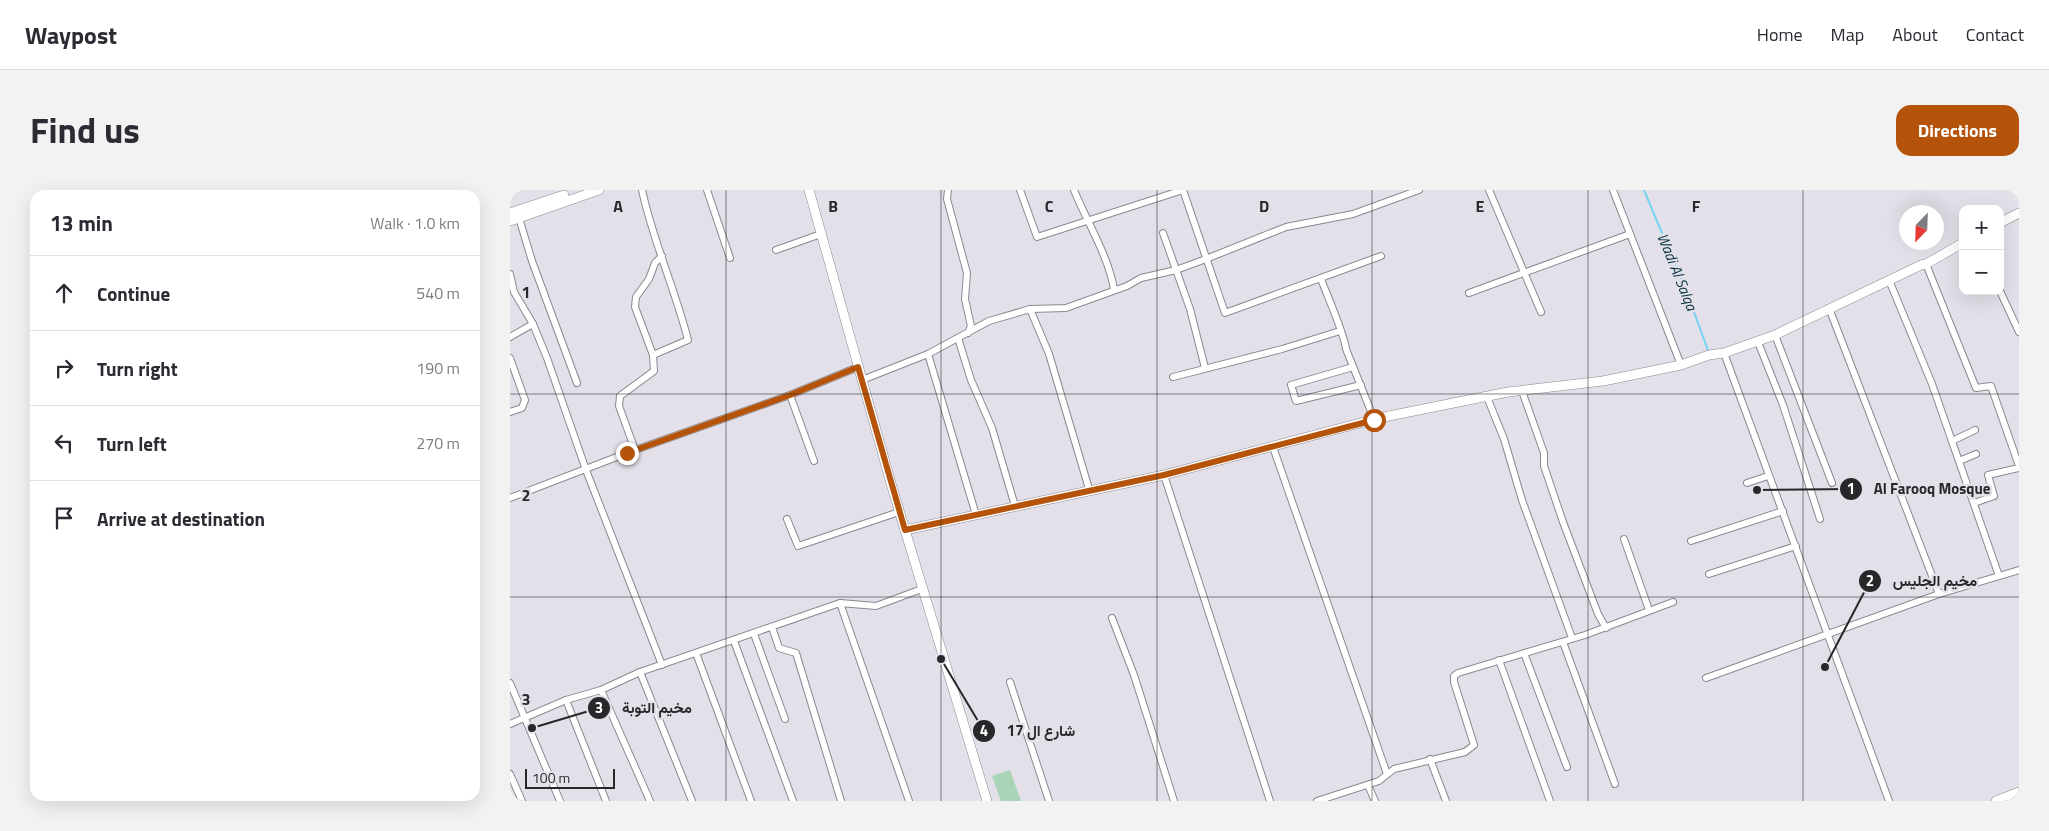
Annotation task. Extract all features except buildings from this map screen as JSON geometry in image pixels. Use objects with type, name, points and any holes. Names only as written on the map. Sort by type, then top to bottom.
[{"type":"street","points":[[510,213],[581,190]]},
{"type":"street","points":[[576,383],[532,261],[514,220],[599,190]]},
{"type":"street","points":[[642,190],[648,216],[678,300],[688,340],[654,355]]},
{"type":"street","points":[[707,190],[730,258]]},
{"type":"street","points":[[809,190],[899,512],[987,801]]},
{"type":"street","points":[[948,190],[947,199],[967,273],[965,299],[971,326],[968,333]]},
{"type":"street","points":[[1020,190],[1037,237],[1183,190],[1225,313],[1381,256]]},
{"type":"street","points":[[1074,190],[1112,275],[1114,289]]},
{"type":"street","points":[[862,380],[928,354],[989,321],[1030,309],[1066,308],[1114,289],[1127,286],[1142,278],[1176,270],[1206,260],[1286,227],[1353,214],[1419,190]]},
{"type":"street","points":[[1489,190],[1526,272],[1541,312]]},
{"type":"street","points":[[1613,190],[1681,364]]},
{"type":"street","points":[[2004,221],[2019,213]]},
{"type":"street","points":[[1163,233],[1199,336],[1205,368]]},
{"type":"street","points":[[776,250],[822,234]]},
{"type":"street","points":[[1469,293],[1630,234]]},
{"type":"street","points":[[905,530],[1089,489],[1164,475],[1374,420],[1522,391],[1603,381],[1724,353],[1775,336],[1828,308],[1926,264],[1959,245]]},
{"type":"street","points":[[635,450],[619,406],[620,396],[654,371],[654,355],[635,308],[636,297],[648,280],[655,263],[662,256]]},
{"type":"street","points":[[1926,264],[1976,388],[1991,386],[2019,467],[1988,475],[1994,496],[1974,503]]},
{"type":"street","points":[[510,274],[514,292],[533,324],[586,470],[662,665]]},
{"type":"street","points":[[1321,279],[1374,420]]},
{"type":"street","points":[[1889,280],[1932,384],[1999,576]]},
{"type":"street","points":[[2002,295],[2019,332]]},
{"type":"street","points":[[1828,308],[1939,594]]},
{"type":"street","points":[[1030,309],[1049,354],[1089,489]]},
{"type":"street","points":[[510,337],[533,324]]},
{"type":"street","points":[[1173,377],[1282,349],[1340,331]]},
{"type":"street","points":[[1775,336],[1832,483]]},
{"type":"street","points":[[958,338],[971,380],[992,428],[1015,506]]},
{"type":"street","points":[[1758,342],[1783,405],[1820,519]]},
{"type":"street","points":[[1724,353],[1889,801]]},
{"type":"street","points":[[928,354],[954,434],[976,515]]},
{"type":"street","points":[[510,358],[525,400],[522,408],[510,412]]},
{"type":"street","points":[[510,498],[635,450],[790,395],[858,367]]},
{"type":"street","points":[[1353,367],[1291,385],[1296,401],[1361,385]]},
{"type":"street","points":[[1522,391],[1544,453],[1544,466],[1563,522],[1606,628]]},
{"type":"street","points":[[790,395],[814,461]]},
{"type":"street","points":[[1487,398],[1504,439],[1522,500],[1572,638]]},
{"type":"street","points":[[1952,441],[1975,430]]},
{"type":"street","points":[[1273,447],[1386,774]]},
{"type":"street","points":[[1959,461],[1976,454]]},
{"type":"street","points":[[1164,475],[1270,801]]},
{"type":"street","points":[[1748,483],[1768,476]]},
{"type":"street","points":[[1692,541],[1783,511]]},
{"type":"street","points":[[787,519],[798,546],[899,512]]},
{"type":"street","points":[[1624,539],[1649,610]]},
{"type":"street","points":[[1709,574],[1796,546]]},
{"type":"street","points":[[1706,678],[1939,594],[2019,570]]},
{"type":"street","points":[[510,724],[566,700],[601,690],[640,672],[840,603],[876,606],[919,590]]},
{"type":"street","points":[[1317,801],[1379,781],[1394,769],[1465,752],[1474,745],[1454,676],[1458,673],[1606,628],[1673,602]]},
{"type":"street","points":[[840,603],[909,801]]},
{"type":"street","points":[[1112,618],[1134,675],[1174,801]]},
{"type":"street","points":[[772,627],[780,648],[796,654],[841,801]]},
{"type":"street","points":[[754,634],[785,718]]},
{"type":"street","points":[[734,641],[793,801]]},
{"type":"street","points":[[1563,642],[1615,784]]},
{"type":"street","points":[[1524,652],[1568,767]]},
{"type":"street","points":[[696,653],[751,801]]},
{"type":"street","points":[[1499,660],[1550,801]]},
{"type":"street","points":[[640,672],[692,801]]},
{"type":"street","points":[[1010,682],[1049,801]]},
{"type":"street","points":[[510,683],[560,801]]},
{"type":"street","points":[[601,690],[650,801]]},
{"type":"street","points":[[566,700],[606,801]]},
{"type":"street","points":[[1430,759],[1446,801]]},
{"type":"street","points":[[510,774],[522,801]]},
{"type":"street","points":[[1368,784],[1375,801]]},
{"type":"street","points":[[1996,801],[2019,792]]},
{"type":"green space","points":[[1010,770],[1021,801],[1001,801],[992,776]]},
{"type":"waterway","name":"Wadi Al Salqa","points":[[1644,190],[1687,293],[1709,353]]},
{"type":"place","name":"Al Farooq Mosque","points":[[1757,490]]},
{"type":"place","name":"شارع ال 17","points":[[941,659]]},
{"type":"place","name":"مخيم الجليس","points":[[1825,667]]},
{"type":"place","name":"مخيم التوبة","points":[[532,728]]},
{"type":"route","points":[[627,453],[790,395],[858,367],[905,530],[1089,489],[1164,475],[1374,420]]}]
